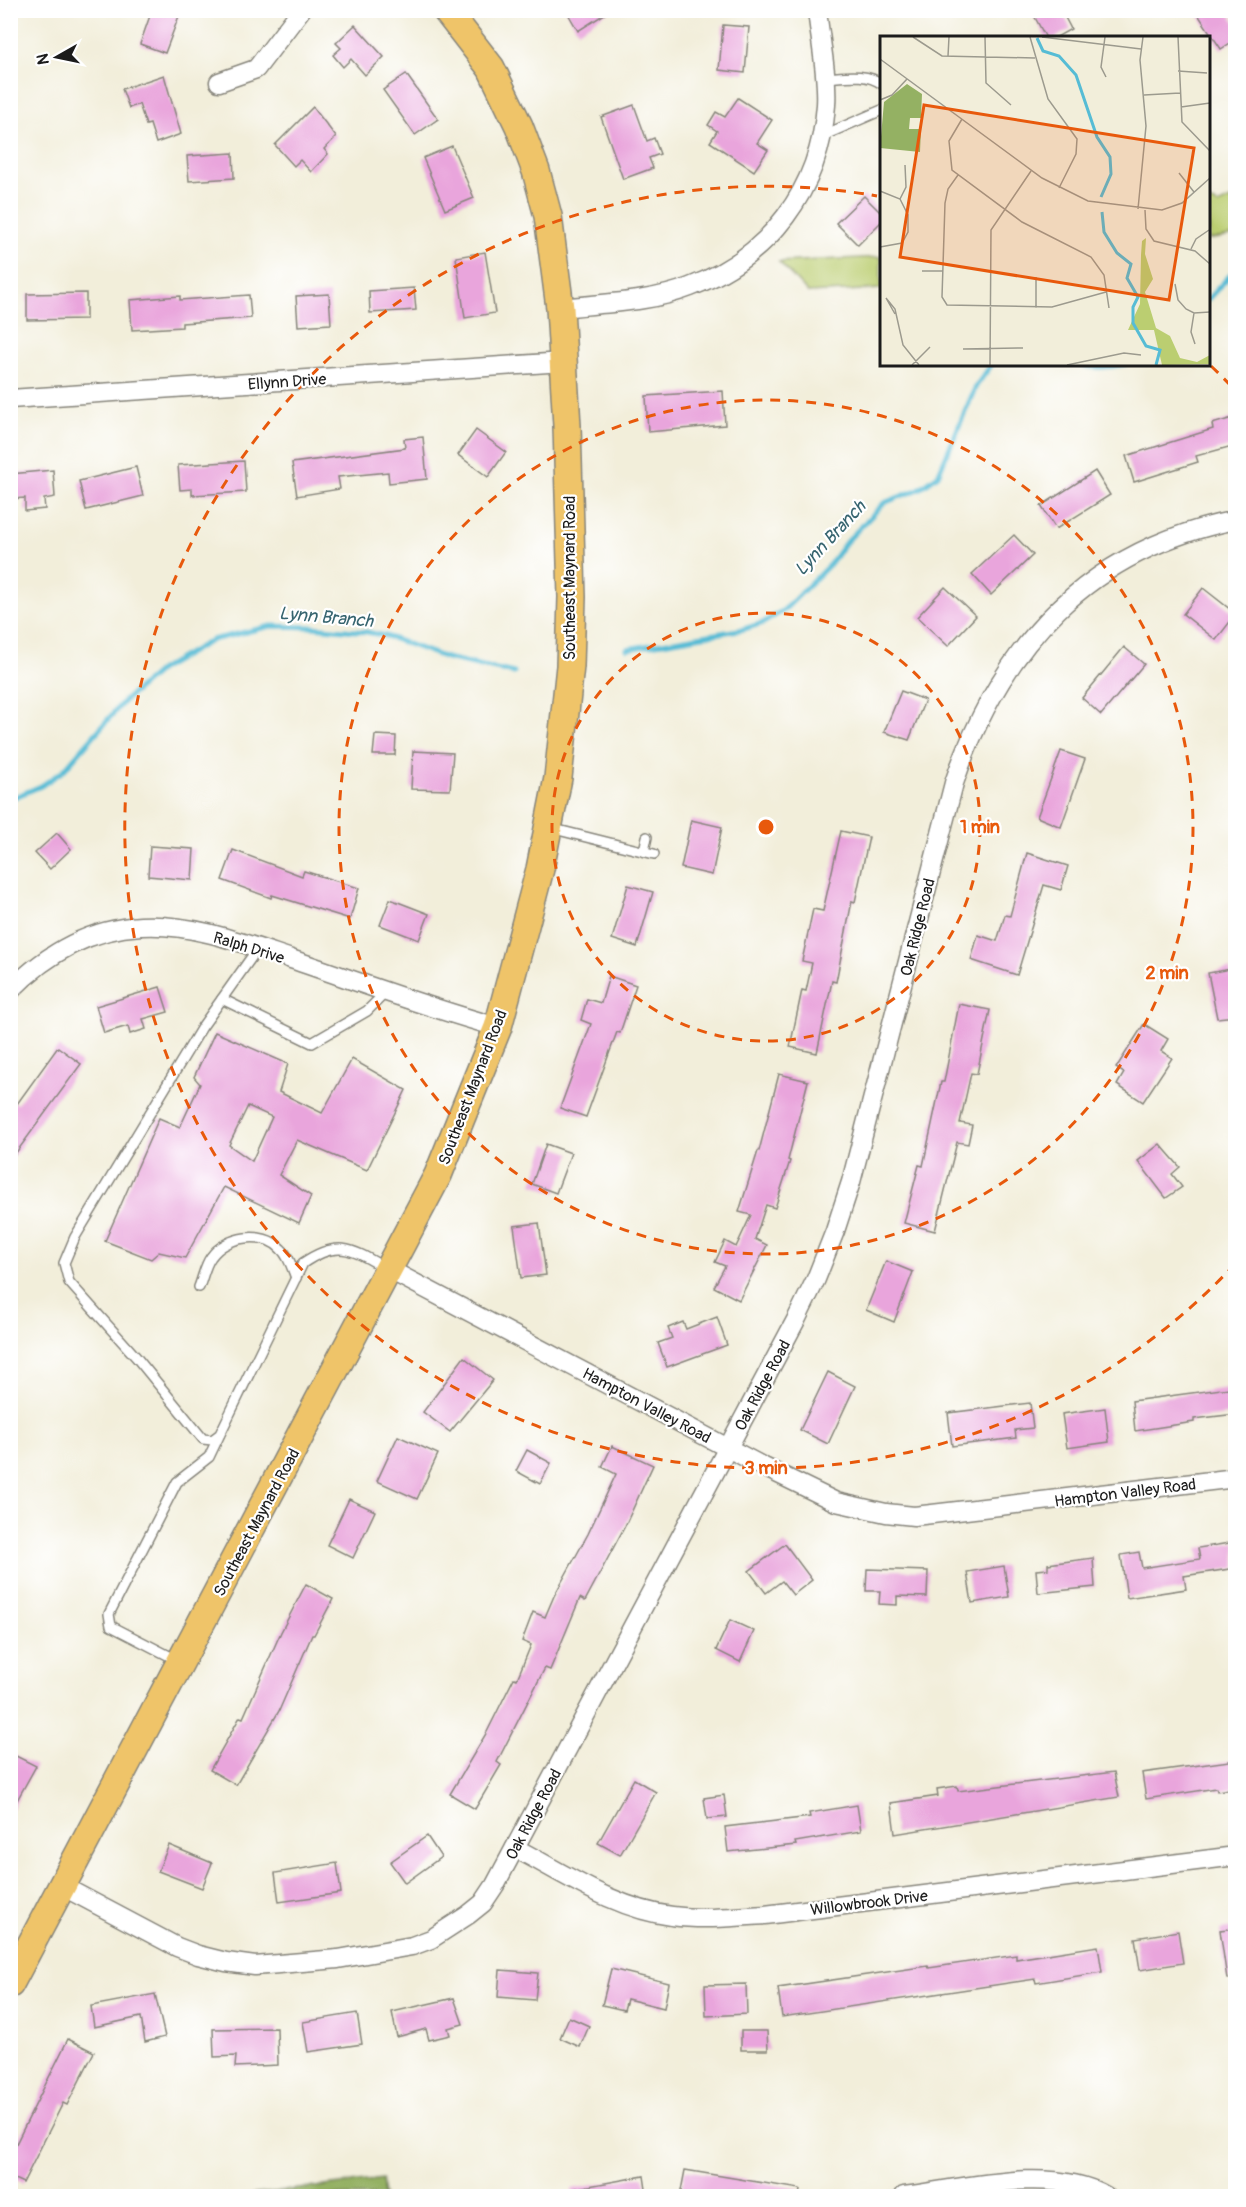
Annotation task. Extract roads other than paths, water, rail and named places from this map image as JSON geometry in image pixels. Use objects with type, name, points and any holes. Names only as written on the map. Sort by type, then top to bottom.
[{"type":"main road","name":"Southeast Maynard Road","points":[[10,1984],[390,1270],[438,1175],[498,1027],[540,869],[561,744],[570,666],[572,608],[567,426],[560,308],[548,216],[536,171],[519,126],[491,68],[446,10]]},
{"type":"street","points":[[219,82],[256,69],[301,10]]},
{"type":"street","points":[[560,308],[633,300],[688,288],[713,277],[755,249],[779,226],[799,198],[813,171],[822,136],[826,103],[817,10]]},
{"type":"street","name":"Ellynn Drive","points":[[10,399],[563,362]]},
{"type":"street","name":"Oak Ridge Road","points":[[62,1886],[177,1947],[226,1962],[255,1966],[291,1964],[403,1948],[431,1939],[483,1903],[515,1848],[802,1307],[835,1231],[856,1164],[954,783],[966,749],[990,698],[1012,662],[1037,631],[1085,586],[1133,554],[1161,541],[1188,531],[1236,520]]},
{"type":"street","name":"Ralph Drive","points":[[10,991],[32,969],[76,942],[120,929],[155,925],[196,931],[258,948],[461,1017],[498,1027]]},
{"type":"street","name":"Hampton Valley Road","points":[[390,1270],[728,1448],[836,1502],[886,1513],[914,1516],[1236,1478]]},
{"type":"street","name":"Willowbrook Drive","points":[[515,1848],[604,1895],[626,1904],[671,1916],[702,1918],[765,1915],[1236,1856]]},
{"type":"street","points":[[904,2196],[1040,2179],[1068,2182],[1106,2196]]},
{"type":"lane","points":[[824,78],[852,76],[874,78],[880,82]]},
{"type":"lane","points":[[822,136],[880,111]]},
{"type":"lane","points":[[548,828],[649,852],[647,837]]},
{"type":"lane","points":[[220,1434],[212,1440],[203,1439],[136,1357],[69,1282],[64,1263],[87,1217],[202,1027],[258,948]]},
{"type":"lane","points":[[222,999],[312,1043],[368,1011],[387,992]]},
{"type":"lane","points":[[199,1287],[212,1256],[222,1246],[244,1237],[263,1239],[282,1249],[296,1278]]},
{"type":"lane","points":[[181,1662],[111,1626],[109,1614],[177,1482],[209,1457],[303,1263],[315,1254],[338,1247],[353,1250],[390,1270]]},
{"type":"waterway","name":"Lynn Branch","points":[[1210,297],[1236,269]]},
{"type":"waterway","name":"Lynn Branch","points":[[627,649],[744,629],[763,623],[784,610],[830,564],[846,542],[884,503],[919,489],[938,475],[976,386],[991,366]]},
{"type":"waterway","name":"Lynn Branch","points":[[1085,366],[1109,366]]},
{"type":"waterway","name":"Lynn Branch","points":[[10,799],[41,786],[63,771],[124,701],[160,670],[212,640],[271,626],[367,632],[386,636],[446,658],[514,673]]}]
